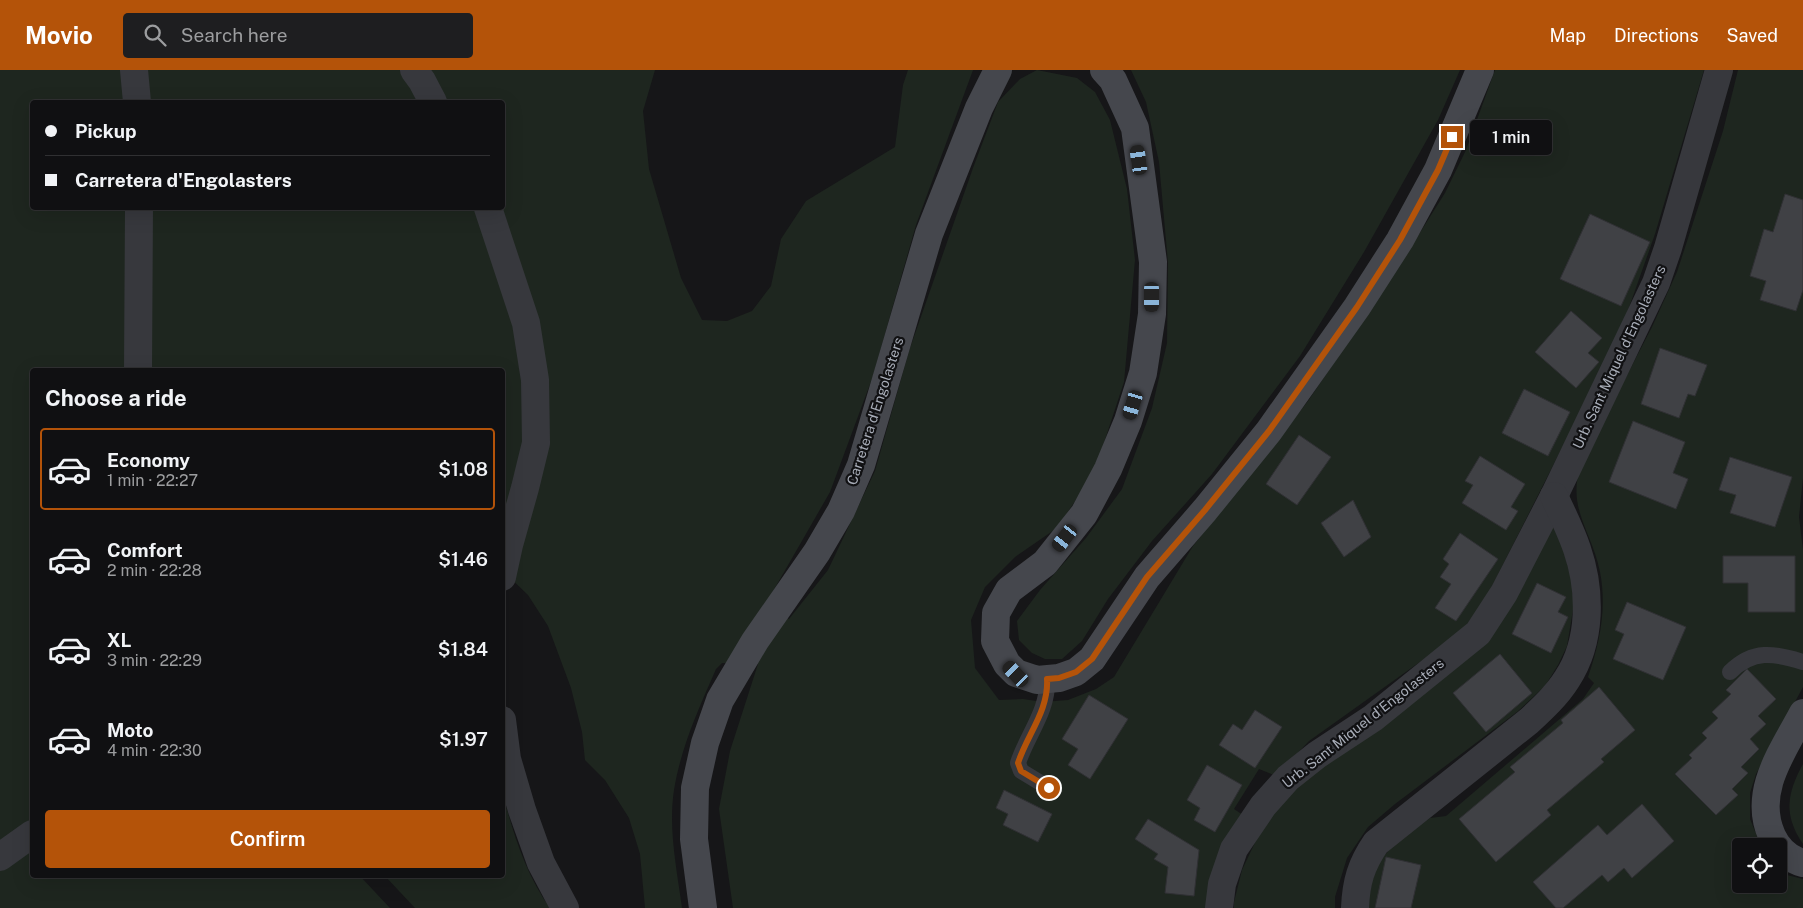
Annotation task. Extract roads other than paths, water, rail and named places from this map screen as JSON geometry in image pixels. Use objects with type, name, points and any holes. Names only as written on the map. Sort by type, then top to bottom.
[{"type":"main road","name":"Carretera d'Engolasters","points":[[702,908],[694,839],[695,788],[705,743],[720,700],[755,641],[817,552],[840,511],[861,465],[929,234],[979,108],[998,70]]},
{"type":"main road","points":[[1104,70],[1114,80],[1135,128],[1153,262],[1152,314],[1143,373],[1128,421],[1108,469],[1084,514],[1045,563],[1009,590],[996,613],[995,641],[1007,664],[1016,674],[1036,680],[1059,678],[1076,672],[1092,659],[1147,577],[1205,510],[1269,431],[1357,307],[1400,240],[1438,170],[1480,70]]},
{"type":"main road","points":[[1803,713],[1772,772],[1766,797],[1766,823],[1776,843],[1792,860],[1803,863]]},
{"type":"street","points":[[134,70],[137,100]]},
{"type":"street","points":[[414,70],[432,100]]},
{"type":"street","name":"Urb. Sant Miquel d'Engolasters","points":[[1219,908],[1222,884],[1234,849],[1263,806],[1288,778],[1317,755],[1373,718],[1478,633],[1504,593],[1554,496],[1656,283],[1668,248],[1719,70]]},
{"type":"street","points":[[138,368],[140,210]]},
{"type":"street","points":[[489,210],[526,323],[535,380],[536,443],[505,564]]},
{"type":"street","points":[[1355,908],[1360,871],[1376,842],[1529,721],[1569,677],[1580,653],[1586,631],[1587,607],[1578,549],[1554,496]]},
{"type":"street","points":[[505,743],[507,759],[522,810],[541,863],[565,908]]},
{"type":"street","points":[[0,857],[30,835]]},
{"type":"lane","points":[[1730,672],[1750,657],[1770,654],[1803,662]]},
{"type":"lane","points":[[1047,679],[1048,692],[1018,763],[1021,771],[1049,788]]}]
